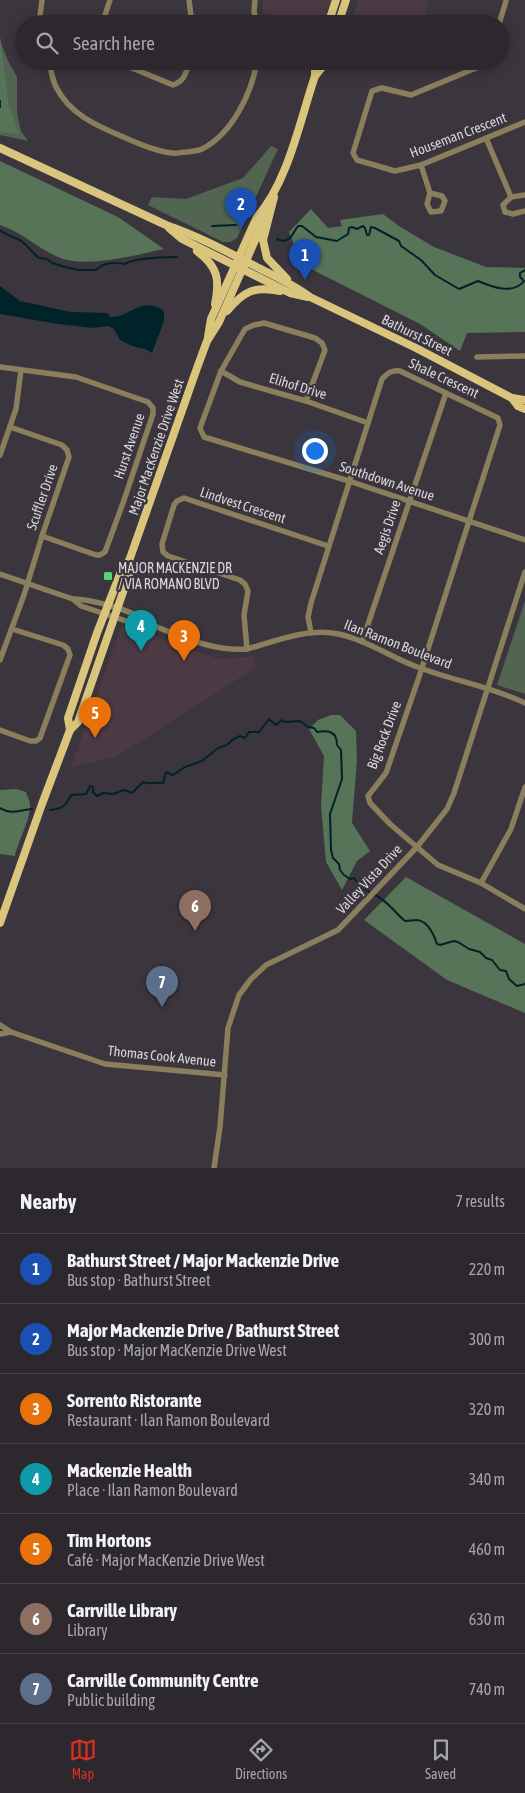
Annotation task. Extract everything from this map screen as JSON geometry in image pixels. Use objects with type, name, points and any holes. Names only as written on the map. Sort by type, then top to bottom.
[{"type":"main road","points":[[331,15],[336,0]]},
{"type":"main road","points":[[341,15],[346,0]]},
{"type":"main road","name":"Major MacKenzie Drive West","points":[[70,730],[68,718],[106,610],[122,569],[129,561],[181,411],[208,341],[221,318],[242,259],[264,220],[266,206],[284,171],[315,76],[315,70]]},
{"type":"main road","name":"Major MacKenzie Drive West","points":[[315,76],[320,70]]},
{"type":"main road","name":"Bathurst Street","points":[[0,148],[166,225],[186,231],[295,286],[310,297],[416,348],[512,398],[525,400]]},
{"type":"main road","points":[[278,183],[263,240],[267,258],[295,286]]},
{"type":"main road","name":"Bathurst Street","points":[[166,225],[182,239],[239,268],[290,293],[310,297]]},
{"type":"main road","points":[[182,239],[208,259],[216,272],[218,290],[212,319]]},
{"type":"main road","name":"Major MacKenzie Drive West","points":[[208,341],[212,319],[239,268]]},
{"type":"main road","points":[[221,318],[236,300],[249,291],[261,288],[290,293]]},
{"type":"main road","name":"Bathurst Street","points":[[512,398],[518,406],[525,409]]},
{"type":"main road","name":"Major MacKenzie Drive West","points":[[0,923],[70,730],[78,722],[130,572],[129,561]]},
{"type":"street","points":[[40,15],[42,0]]},
{"type":"street","points":[[105,15],[110,0]]},
{"type":"street","points":[[190,0],[191,15]]},
{"type":"street","points":[[255,0],[256,15]]},
{"type":"street","points":[[502,15],[506,0]]},
{"type":"street","points":[[51,70],[55,86],[65,101],[94,125],[142,146],[173,154],[200,150],[216,140],[225,131],[236,117],[255,76],[256,70]]},
{"type":"street","points":[[137,70],[173,85],[180,83],[187,70]]},
{"type":"street","name":"Houseman Crescent","points":[[471,70],[411,95],[382,88],[372,91],[353,154],[356,160],[395,171],[421,165],[525,122]]},
{"type":"street","points":[[486,138],[511,197]]},
{"type":"street","points":[[421,165],[430,193]]},
{"type":"street","points":[[525,195],[511,197],[503,205],[506,212],[513,214],[525,211]]},
{"type":"street","name":"Southdown Avenue","points":[[306,401],[325,350],[322,342],[264,322],[245,330],[221,371],[200,428],[204,437],[349,481],[525,540]]},
{"type":"street","points":[[476,357],[525,356]]},
{"type":"street","name":"Hurst Avenue","points":[[0,368],[65,375],[81,379],[148,402],[154,410],[124,503],[105,552],[96,555],[42,536]]},
{"type":"street","points":[[0,455],[18,399],[21,370]]},
{"type":"street","name":"Elihof Drive","points":[[221,371],[240,382],[306,401],[368,423]]},
{"type":"street","name":"Shale Crescent","points":[[311,633],[308,617],[310,603],[382,379],[388,373],[400,371],[493,415],[498,418],[500,425],[422,669]]},
{"type":"street","name":"Aegis Drive","points":[[362,642],[446,393]]},
{"type":"street","name":"Scuffler Drive","points":[[0,660],[28,583],[68,459],[68,452],[61,445],[10,427]]},
{"type":"street","name":"Lindvest Crescent","points":[[247,649],[244,615],[248,591],[245,584],[240,580],[168,556],[162,552],[162,544],[174,505],[184,498],[328,546]]},
{"type":"street","name":"Valley Vista Drive","points":[[214,1168],[220,1127],[228,1028],[239,995],[250,979],[266,966],[338,930],[417,847],[447,809],[454,793],[525,572]]},
{"type":"street","name":"Ilan Ramon Boulevard","points":[[0,574],[74,599],[85,599],[138,625],[144,622],[208,645],[237,650],[311,633],[331,633],[362,642],[422,669],[525,703]]},
{"type":"street","points":[[0,730],[30,741],[36,741],[40,738],[70,655],[63,645],[12,629]]},
{"type":"street","name":"Big Rock Drive","points":[[417,847],[370,803],[368,796],[386,773],[422,669]]},
{"type":"street","points":[[481,883],[511,828],[525,787]]},
{"type":"street","points":[[417,847],[438,865],[457,871],[481,883],[525,909]]},
{"type":"street","name":"Thomas Cook Avenue","points":[[0,1025],[11,1032],[105,1064],[225,1076]]},
{"type":"street","name":"Thomas Cook Avenue","points":[[0,1034],[11,1032]]},
{"type":"shaded area","points":[[263,0],[332,0],[326,15],[270,15],[263,12]]},
{"type":"shaded area","points":[[359,0],[429,0],[426,15],[353,15]]},
{"type":"shaded area","points":[[122,625],[219,659],[255,656],[255,668],[116,757],[71,767]]},
{"type":"green space","points":[[0,36],[8,102],[19,134],[0,132]]},
{"type":"green space","points":[[0,40],[17,77],[17,113],[21,131],[28,141],[0,135]]},
{"type":"green space","points":[[271,146],[278,149],[237,238],[231,242],[223,242],[148,205],[152,197],[186,199],[243,178]]},
{"type":"green space","points":[[0,161],[118,217],[164,249],[111,260],[82,262],[58,257],[50,253],[0,225]]},
{"type":"green space","points":[[311,209],[328,228],[342,226],[340,220],[383,214],[434,247],[486,267],[525,268],[525,332],[467,333],[460,351],[420,324],[313,270],[300,260],[289,232]]},
{"type":"green space","points":[[525,601],[525,694],[497,685]]},
{"type":"green space","points":[[331,715],[340,715],[356,731],[357,760],[352,823],[370,851],[357,861],[342,890],[326,862],[321,806],[324,756],[309,729],[318,720]]},
{"type":"green space","points":[[16,789],[26,792],[30,810],[15,856],[0,854],[0,790]]},
{"type":"green space","points":[[406,877],[525,944],[525,1013],[447,980],[364,920]]},
{"type":"water","points":[[0,286],[20,301],[71,312],[107,313],[111,317],[149,305],[164,311],[164,321],[152,353],[120,340],[114,329],[108,326],[94,328],[58,324],[0,314]]},
{"type":"waterway","points":[[0,101],[0,107]]},
{"type":"waterway","points":[[212,226],[236,225]]},
{"type":"waterway","points":[[277,239],[288,240],[298,226],[302,226],[316,237],[337,241],[348,234],[349,228],[357,229],[363,226],[367,235],[369,235],[371,227],[375,228],[399,241],[401,246],[421,260],[435,275],[459,289],[478,281],[496,287],[514,288],[524,281],[520,277],[520,273],[525,270]]},
{"type":"waterway","points":[[0,230],[20,240],[39,258],[79,270],[96,270],[110,263],[125,264],[142,259],[177,257]]},
{"type":"waterway","points":[[50,810],[63,806],[71,795],[86,794],[90,786],[93,787],[93,792],[97,796],[103,793],[113,794],[124,790],[132,793],[143,782],[163,783],[166,772],[173,775],[185,767],[202,761],[232,740],[240,736],[245,738],[249,732],[259,732],[269,719],[276,725],[282,720],[285,722],[300,721],[308,727],[314,728],[317,732],[331,732],[337,740],[337,745],[341,750],[342,779],[330,814],[331,850],[333,858],[339,864],[340,870],[344,875],[350,879],[354,878],[361,887],[371,893]]},
{"type":"waterway","points":[[0,808],[12,812],[32,809]]},
{"type":"waterway","points":[[375,895],[387,903],[405,921],[417,920],[424,923],[432,933],[437,944],[458,942],[492,960],[500,970],[506,971],[509,979],[517,986],[525,984]]},
{"type":"place","name":"Major Mackenzie Drive / Bathurst Street","points":[[241,229]]},
{"type":"place","name":"Bathurst Street / Major Mackenzie Drive","points":[[305,280]]},
{"type":"place","name":"MAJOR MACKENZIE DR / VIA ROMANO BLVD","points":[[108,576]]},
{"type":"place","name":"Mackenzie Health","points":[[141,651]]},
{"type":"place","name":"Sorrento Ristorante","points":[[184,661]]},
{"type":"place","name":"Tim Hortons","points":[[95,738]]},
{"type":"place","name":"Carrville Library","points":[[195,931]]},
{"type":"place","name":"Carrville Community Centre","points":[[162,1007]]}]
